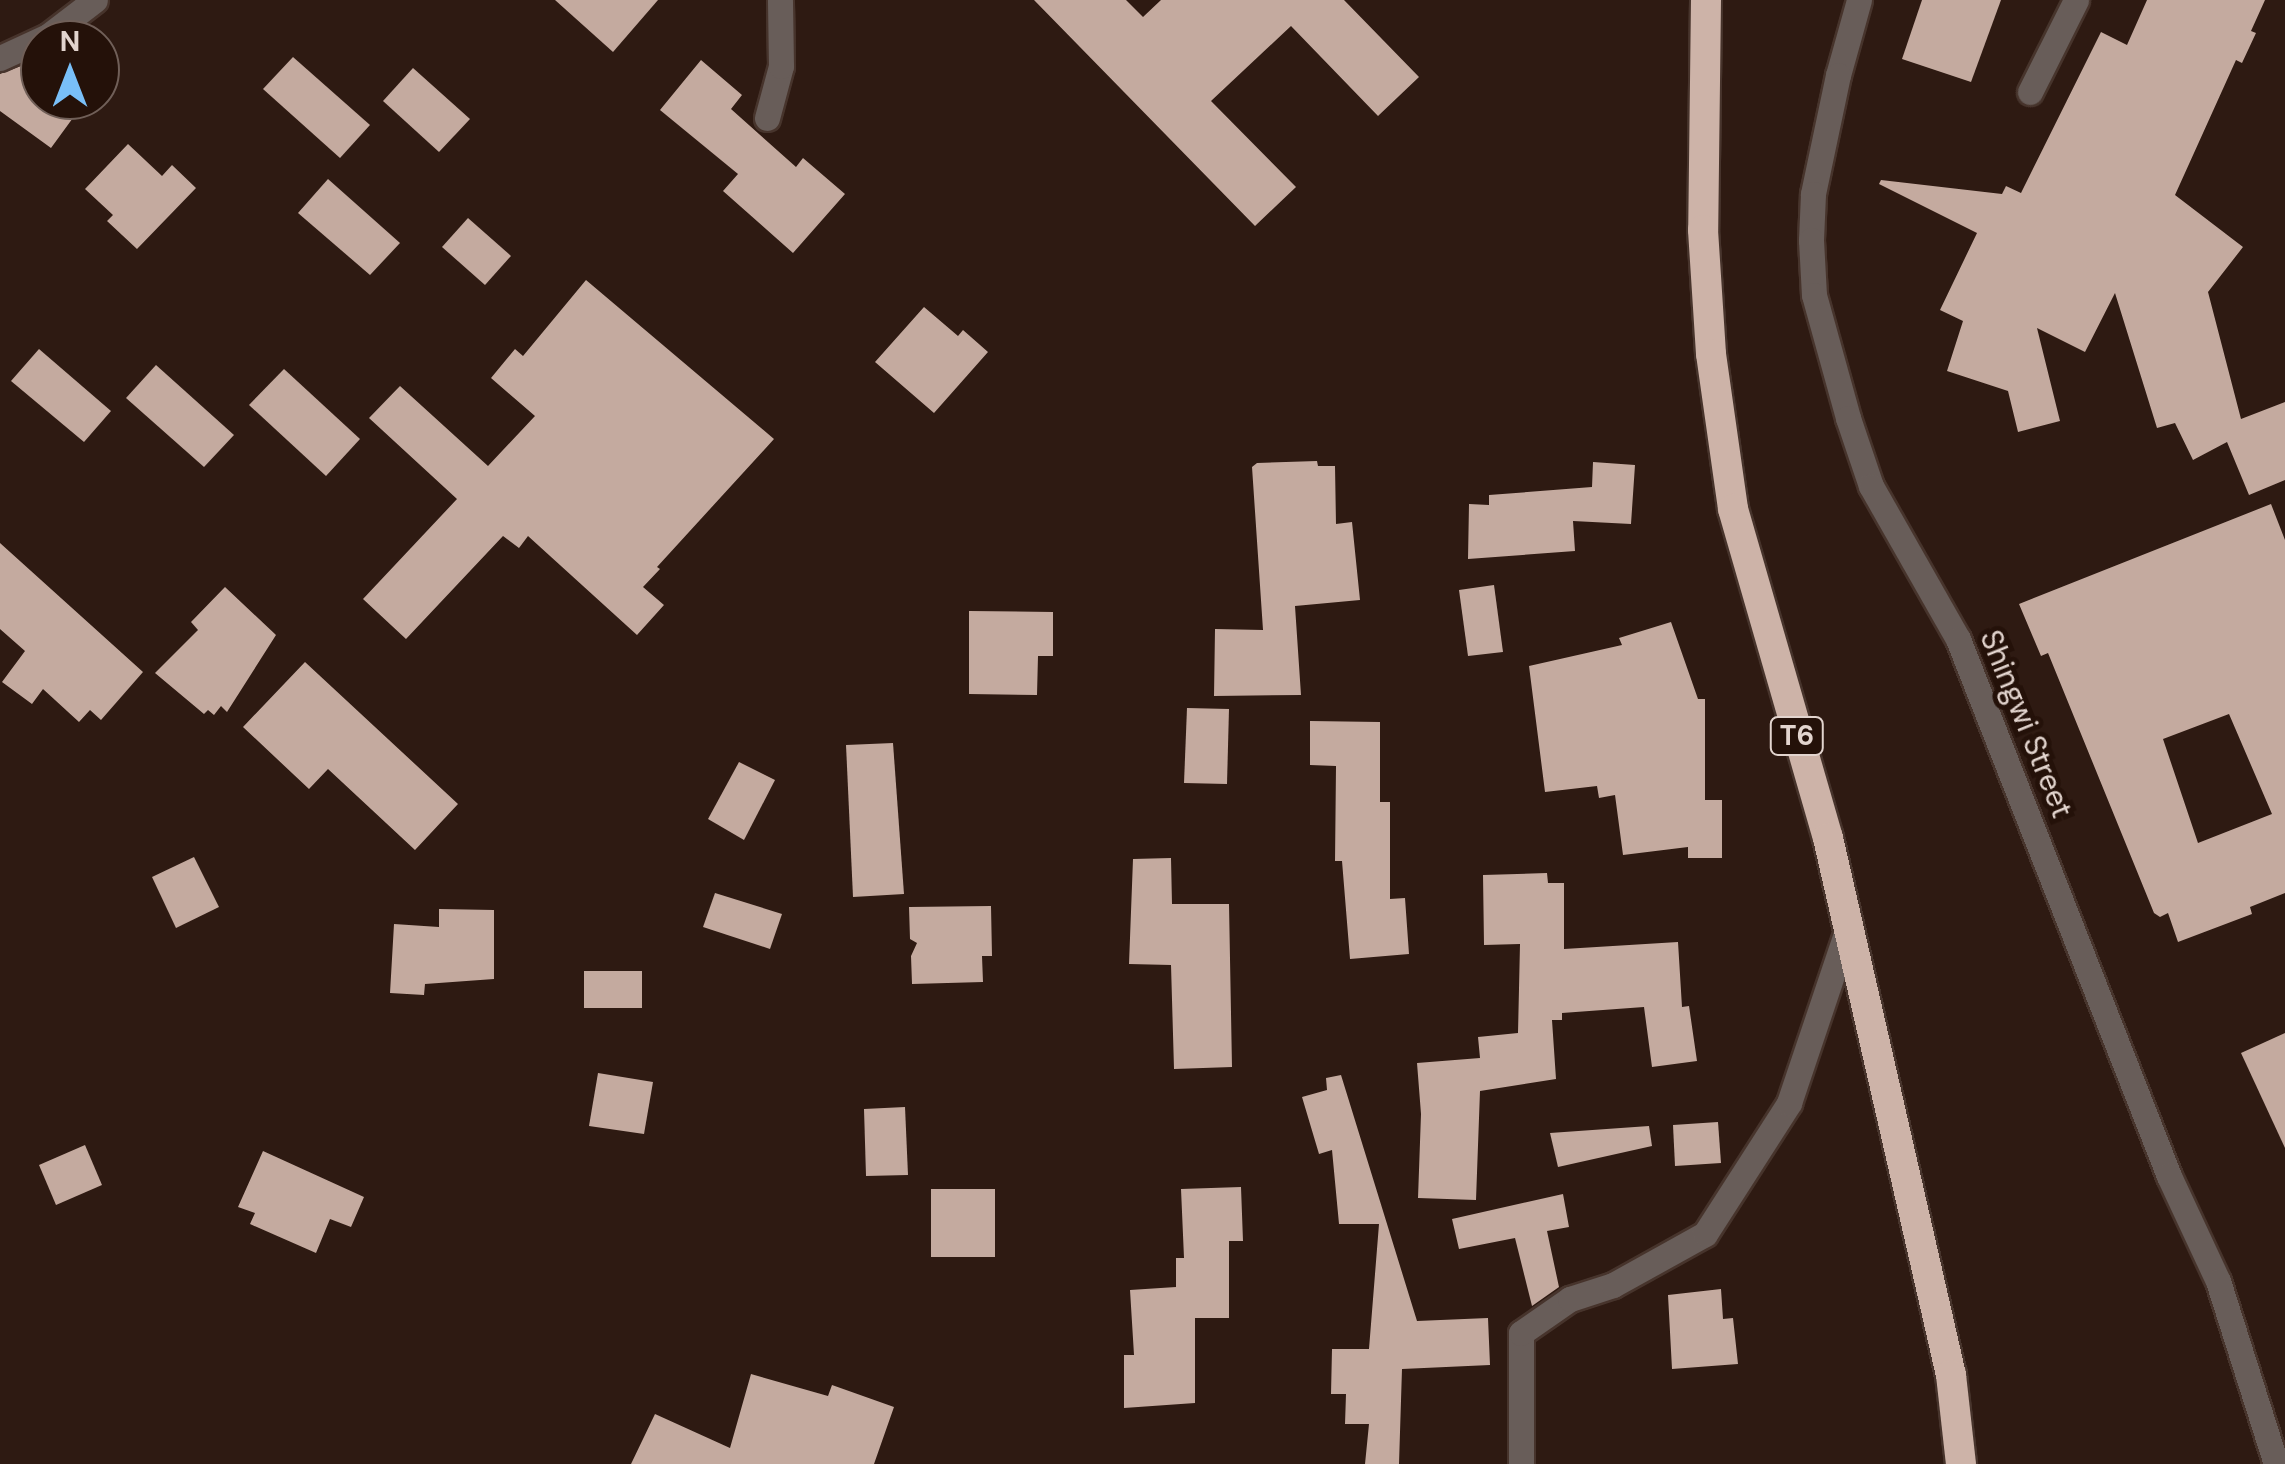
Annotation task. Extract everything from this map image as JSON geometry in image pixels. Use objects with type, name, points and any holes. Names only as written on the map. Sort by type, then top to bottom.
[{"type":"highway","name":"T6","points":[[1706,0],[1703,230],[1712,354],[1733,509],[1828,838],[1951,1375],[1962,1464]]},
{"type":"street","points":[[0,58],[48,36],[95,0]]},
{"type":"street","points":[[768,118],[781,66],[780,0]]},
{"type":"street","name":"Shingwi Street","points":[[1859,0],[1838,75],[1813,194],[1814,295],[1848,418],[1871,486],[1958,639],[2169,1176],[2218,1281],[2276,1464]]},
{"type":"street","points":[[2030,92],[2076,0]]},
{"type":"street","points":[[1521,1464],[1521,1332],[1570,1299],[1613,1285],[1705,1234],[1789,1103],[1847,931]]},
{"type":"building","points":[[555,0],[658,0],[613,52]]},
{"type":"building","points":[[1034,0],[1126,0],[1143,17],[1161,0],[1344,0],[1419,77],[1378,116],[1291,26],[1211,101],[1296,187],[1255,226]]},
{"type":"building","points":[[1922,0],[2001,0],[1971,82],[1902,59]]},
{"type":"building","points":[[2147,0],[2265,0],[2251,31],[2256,33],[2242,63],[2236,60],[2175,195],[2243,247],[2208,292],[2241,419],[2285,402],[2285,480],[2249,495],[2227,442],[2193,460],[2175,423],[2157,428],[2115,293],[2085,352],[2037,328],[2060,421],[2018,432],[2008,391],[1947,371],[1963,321],[1940,310],[1977,233],[1879,184],[1881,180],[2002,194],[2006,186],[2021,193],[2101,32],[2127,45]]},
{"type":"building","points":[[293,57],[370,125],[340,158],[263,89]]},
{"type":"building","points":[[701,60],[742,95],[731,109],[796,167],[803,158],[845,194],[793,253],[723,191],[738,174],[660,110]]},
{"type":"building","points":[[20,66],[20,120],[71,120],[51,148],[0,111],[0,74]]},
{"type":"building","points":[[413,68],[470,119],[439,152],[383,101]]},
{"type":"building","points":[[128,144],[162,176],[172,165],[196,188],[137,249],[107,221],[113,215],[85,189]]},
{"type":"building","points":[[328,179],[400,243],[370,275],[298,213]]},
{"type":"building","points":[[468,218],[511,256],[485,285],[442,247]]},
{"type":"building","points":[[586,280],[774,439],[643,587],[664,605],[637,635],[528,536],[519,548],[503,536],[406,639],[363,599],[457,499],[369,418],[400,386],[488,466],[535,416],[491,378],[515,349],[523,356]]},
{"type":"building","points":[[924,307],[958,336],[963,330],[988,352],[934,413],[875,362]]},
{"type":"building","points":[[39,349],[111,411],[84,442],[11,381]]},
{"type":"building","points":[[156,365],[234,435],[204,467],[126,398]]},
{"type":"building","points":[[284,369],[360,439],[326,476],[249,405]]},
{"type":"building","points":[[1317,461],[1318,466],[1335,466],[1336,524],[1352,522],[1360,600],[1295,606],[1301,695],[1214,696],[1215,629],[1263,630],[1252,467],[1257,463]]},
{"type":"building","points":[[1593,462],[1635,465],[1631,524],[1573,521],[1575,551],[1468,559],[1469,504],[1489,505],[1489,495],[1592,487]]},
{"type":"building","points":[[2271,504],[2285,540],[2285,893],[2250,907],[2252,914],[2178,942],[2168,913],[2160,917],[2154,913],[2048,653],[2041,656],[2019,604]],"holes":[[[2229,714],[2272,814],[2198,843],[2163,739]]]},
{"type":"building","points":[[0,543],[143,672],[101,720],[90,710],[79,722],[43,689],[32,704],[2,682],[25,651],[0,629]]},
{"type":"building","points":[[1494,585],[1503,652],[1468,656],[1459,590]]},
{"type":"building","points":[[225,587],[276,635],[227,712],[221,706],[214,715],[208,710],[204,714],[155,673],[198,630],[191,622]]},
{"type":"building","points":[[969,611],[1053,612],[1053,656],[1038,656],[1037,695],[969,694]]},
{"type":"building","points":[[1671,622],[1698,699],[1705,699],[1705,800],[1722,800],[1722,858],[1688,858],[1688,847],[1623,855],[1615,795],[1599,798],[1597,786],[1545,792],[1529,666],[1622,645],[1619,638]]},
{"type":"building","points":[[305,662],[458,804],[415,850],[328,769],[309,789],[243,727]]},
{"type":"building","points":[[1187,708],[1229,709],[1227,784],[1184,783]]},
{"type":"building","points":[[1310,721],[1380,722],[1380,802],[1390,802],[1390,899],[1405,898],[1409,954],[1350,959],[1342,861],[1335,861],[1336,766],[1310,765]]},
{"type":"building","points":[[893,743],[904,894],[853,897],[846,745]]},
{"type":"building","points":[[739,762],[775,780],[744,840],[708,819]]},
{"type":"building","points":[[194,857],[219,907],[176,928],[152,877]]},
{"type":"building","points":[[1171,858],[1172,904],[1229,904],[1232,1067],[1174,1069],[1171,965],[1129,964],[1133,859]]},
{"type":"building","points":[[1547,873],[1548,883],[1564,883],[1564,949],[1678,942],[1682,1007],[1689,1006],[1697,1061],[1652,1067],[1644,1007],[1562,1013],[1562,1020],[1552,1020],[1556,1079],[1480,1091],[1476,1200],[1418,1198],[1421,1114],[1417,1063],[1480,1058],[1478,1037],[1518,1033],[1520,944],[1484,945],[1483,875]]},
{"type":"building","points":[[715,893],[782,914],[770,949],[703,927]]},
{"type":"building","points":[[991,906],[992,956],[982,956],[983,982],[912,984],[911,956],[917,943],[910,939],[909,907]]},
{"type":"building","points":[[439,909],[494,910],[494,979],[425,984],[424,995],[390,993],[394,924],[439,927]]},
{"type":"building","points":[[584,971],[642,971],[642,1008],[584,1008]]},
{"type":"building","points":[[2285,1033],[2285,1148],[2241,1053]]},
{"type":"building","points":[[598,1073],[653,1082],[644,1134],[589,1126]]},
{"type":"building","points":[[1341,1075],[1417,1321],[1488,1318],[1490,1365],[1402,1369],[1399,1464],[1365,1464],[1369,1424],[1345,1424],[1346,1394],[1331,1394],[1332,1349],[1369,1349],[1379,1224],[1339,1224],[1332,1150],[1319,1154],[1302,1097],[1327,1090],[1326,1078]]},
{"type":"building","points":[[905,1107],[908,1175],[866,1176],[864,1109]]},
{"type":"building","points":[[1718,1122],[1721,1163],[1675,1166],[1673,1125]]},
{"type":"building","points":[[1649,1126],[1652,1146],[1558,1167],[1550,1133]]},
{"type":"building","points":[[85,1145],[102,1185],[56,1205],[39,1165]]},
{"type":"building","points":[[263,1151],[364,1197],[351,1227],[330,1219],[316,1253],[250,1224],[255,1213],[238,1207]]},
{"type":"building","points":[[1241,1187],[1243,1241],[1229,1241],[1229,1318],[1195,1318],[1195,1403],[1124,1408],[1124,1355],[1134,1355],[1130,1290],[1176,1287],[1176,1258],[1184,1258],[1181,1189]]},
{"type":"building","points":[[931,1189],[995,1189],[995,1257],[931,1257]]},
{"type":"building","points":[[1563,1194],[1569,1227],[1547,1231],[1559,1287],[1532,1306],[1515,1238],[1459,1249],[1452,1219]]},
{"type":"building","points":[[1721,1289],[1723,1319],[1733,1318],[1738,1364],[1672,1369],[1668,1295]]},
{"type":"building","points":[[751,1374],[828,1396],[832,1385],[894,1407],[874,1464],[631,1464],[655,1414],[730,1448]]}]
